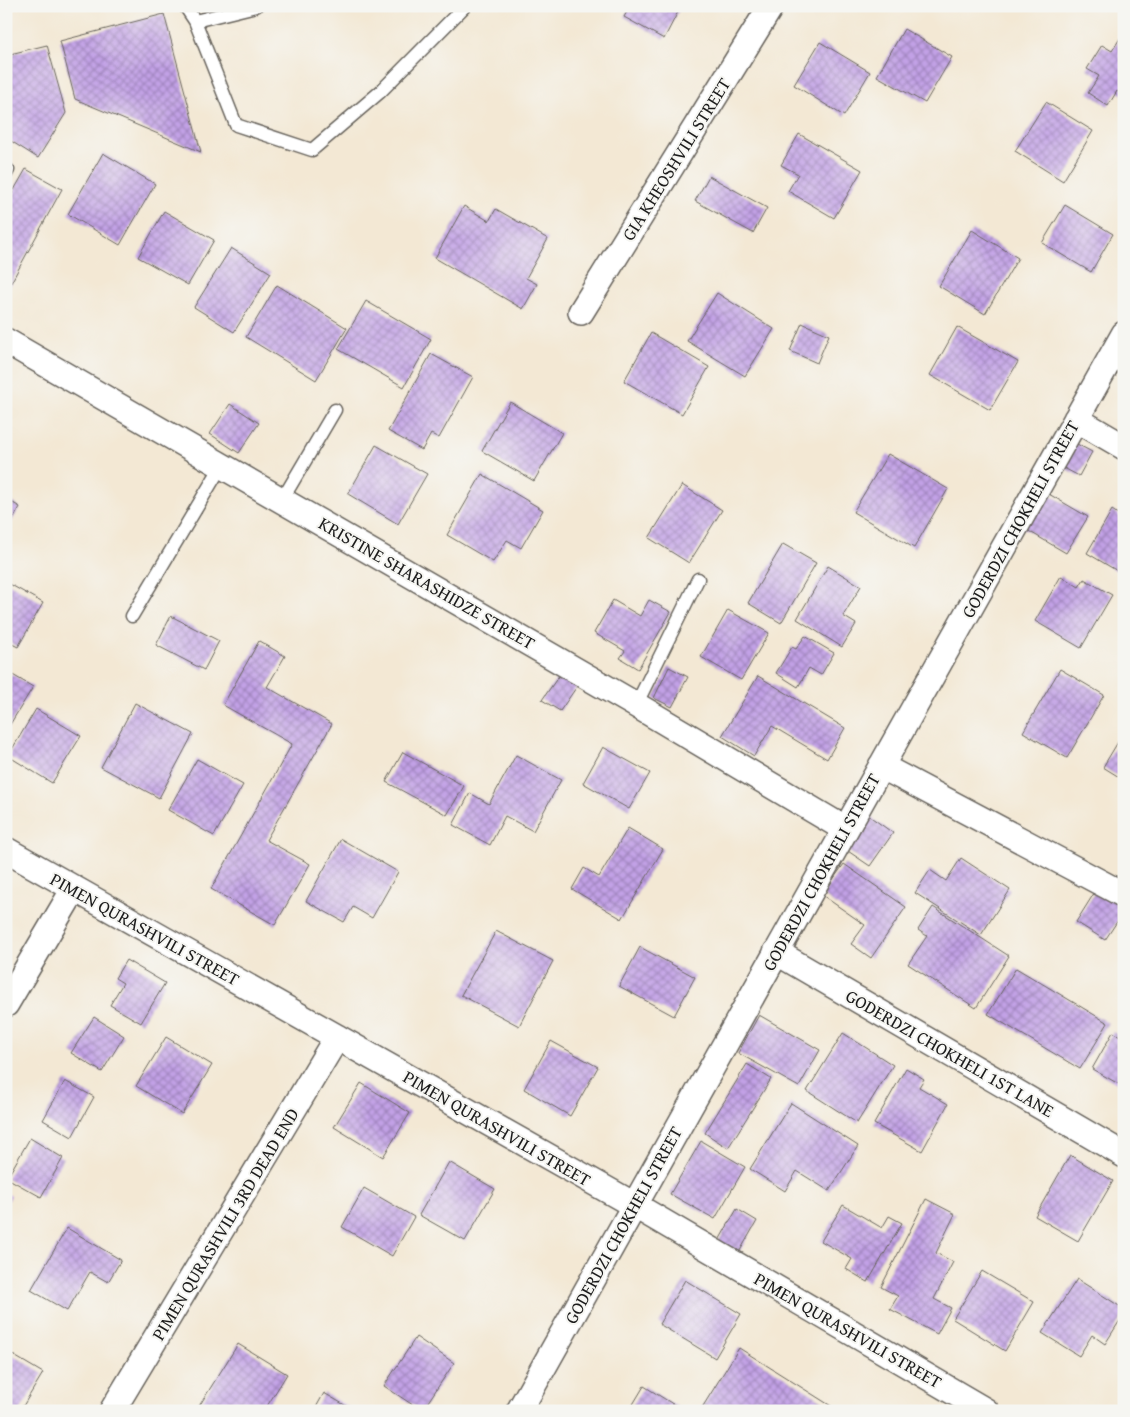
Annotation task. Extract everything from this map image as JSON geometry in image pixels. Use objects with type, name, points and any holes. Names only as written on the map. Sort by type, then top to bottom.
[{"type":"street","name":"GIA KHEOSHVILI STREET","points":[[581,312],[771,6]]},
{"type":"street","name":"GODERDZI CHOKHELI STREET","points":[[519,1411],[1124,334]]},
{"type":"street","name":"KRISTINE SHARASHIDZE STREET","points":[[6,341],[636,704],[845,829]]},
{"type":"street","points":[[1076,419],[1124,447]]},
{"type":"street","points":[[881,766],[1124,894]]},
{"type":"street","name":"PIMEN QURASHVILI STREET","points":[[6,850],[634,1205],[986,1411]]},
{"type":"street","points":[[6,1004],[74,889]]},
{"type":"street","name":"GODERDZI CHOKHELI 1ST LANE","points":[[776,952],[1124,1154]]},
{"type":"street","name":"PIMEN QURASHVILI 3RD DEAD END","points":[[112,1411],[337,1037]]},
{"type":"lane","points":[[185,6],[195,22],[236,125],[312,150],[380,92],[465,6]]},
{"type":"lane","points":[[195,22],[256,6]]},
{"type":"lane","points":[[282,500],[335,410]]},
{"type":"lane","points":[[132,616],[222,465]]},
{"type":"lane","points":[[636,704],[698,578]]},
{"type":"building","points":[[630,6],[681,6],[664,39],[624,17]]},
{"type":"building","points":[[164,14],[201,152],[75,99],[60,41]]},
{"type":"building","points":[[904,29],[952,57],[925,103],[877,76]]},
{"type":"building","points":[[1124,32],[1124,95],[1117,91],[1108,106],[1088,93],[1099,76],[1087,69],[1102,45],[1112,51]]},
{"type":"building","points":[[820,42],[870,72],[844,116],[794,85]]},
{"type":"building","points":[[47,45],[66,113],[38,158],[6,138],[6,55]]},
{"type":"building","points":[[1046,102],[1093,131],[1063,181],[1015,151]]},
{"type":"building","points":[[799,134],[862,170],[834,218],[788,191],[798,174],[781,165]]},
{"type":"building","points":[[103,153],[155,184],[120,245],[68,214]]},
{"type":"building","points":[[26,169],[62,189],[6,292],[6,204]]},
{"type":"building","points":[[709,176],[767,208],[753,233],[695,201]]},
{"type":"building","points":[[1065,205],[1113,234],[1091,272],[1042,243]]},
{"type":"building","points":[[464,206],[489,221],[496,209],[548,239],[526,278],[537,284],[523,309],[435,258]]},
{"type":"building","points":[[164,211],[214,240],[188,285],[138,257]]},
{"type":"building","points":[[972,230],[1018,258],[985,314],[939,286]]},
{"type":"building","points":[[231,248],[271,273],[234,332],[194,307]]},
{"type":"building","points":[[277,285],[347,328],[316,380],[246,337]]},
{"type":"building","points":[[717,293],[774,329],[745,376],[687,341]]},
{"type":"building","points":[[366,301],[431,339],[404,387],[338,349]]},
{"type":"building","points":[[802,323],[829,335],[817,363],[790,351]]},
{"type":"building","points":[[957,327],[1018,362],[990,410],[930,375]]},
{"type":"building","points":[[651,333],[709,367],[682,414],[624,381]]},
{"type":"building","points":[[431,354],[473,377],[439,438],[431,434],[422,450],[388,431]]},
{"type":"building","points":[[510,402],[562,433],[534,481],[482,451]]},
{"type":"building","points":[[230,404],[259,423],[239,453],[210,434]]},
{"type":"building","points":[[1075,443],[1092,452],[1079,476],[1062,467]]},
{"type":"building","points":[[376,445],[427,474],[398,524],[348,494]]},
{"type":"building","points":[[888,454],[948,489],[914,548],[853,512]]},
{"type":"building","points":[[482,474],[543,510],[521,548],[507,540],[493,562],[447,535]]},
{"type":"building","points":[[682,485],[722,510],[689,563],[649,538]]},
{"type":"building","points":[[1042,490],[1088,517],[1066,553],[1020,526]]},
{"type":"building","points":[[6,499],[20,507],[6,532]]},
{"type":"building","points":[[1112,510],[1121,516],[1124,511],[1124,563],[1119,572],[1087,553]]},
{"type":"building","points":[[783,544],[816,563],[781,623],[748,603]]},
{"type":"building","points":[[828,566],[861,586],[843,616],[856,624],[842,647],[797,619]]},
{"type":"building","points":[[1061,576],[1079,587],[1084,579],[1112,595],[1081,648],[1035,621]]},
{"type":"building","points":[[6,582],[43,603],[18,647],[6,641]]},
{"type":"building","points":[[613,600],[640,616],[649,600],[671,612],[638,669],[620,658],[625,651],[594,633]]},
{"type":"building","points":[[728,610],[769,633],[741,680],[701,657]]},
{"type":"building","points":[[171,616],[219,641],[204,670],[156,645]]},
{"type":"building","points":[[805,636],[834,653],[821,675],[809,668],[798,687],[776,673],[792,647],[796,649]]},
{"type":"building","points":[[259,641],[285,656],[267,687],[332,724],[266,840],[310,864],[275,925],[211,889],[292,744],[223,705]]},
{"type":"building","points":[[669,667],[688,677],[672,707],[654,698]]},
{"type":"building","points":[[1060,669],[1104,695],[1067,758],[1023,732]]},
{"type":"building","points":[[6,671],[33,687],[6,731]]},
{"type":"building","points":[[560,674],[578,685],[560,711],[542,700]]},
{"type":"building","points":[[758,676],[845,728],[827,759],[772,726],[754,756],[722,736]]},
{"type":"building","points":[[135,703],[193,734],[159,798],[101,767]]},
{"type":"building","points":[[36,709],[81,736],[52,783],[8,756]]},
{"type":"building","points":[[1124,732],[1124,780],[1103,767]]},
{"type":"building","points":[[603,747],[650,773],[629,809],[583,783]]},
{"type":"building","points":[[403,752],[464,786],[447,815],[386,782]]},
{"type":"building","points":[[516,755],[561,780],[533,831],[505,816],[490,845],[453,825],[470,793],[489,804]]},
{"type":"building","points":[[197,759],[243,785],[214,836],[168,810]]},
{"type":"building","points":[[865,813],[893,833],[870,866],[842,847]]},
{"type":"building","points":[[628,828],[663,849],[622,919],[572,889],[584,868],[599,877]]},
{"type":"building","points":[[341,839],[398,872],[372,918],[353,907],[344,922],[306,901]]},
{"type":"building","points":[[961,858],[1010,890],[981,935],[915,893],[930,870],[946,881]]},
{"type":"building","points":[[844,864],[906,907],[871,958],[851,944],[865,925],[822,895]]},
{"type":"building","points":[[1098,887],[1124,903],[1124,911],[1105,940],[1076,922]]},
{"type":"building","points":[[933,907],[1009,956],[976,1008],[908,964],[927,936],[918,930]]},
{"type":"building","points":[[496,931],[553,961],[519,1026],[461,995]]},
{"type":"building","points":[[640,947],[695,977],[674,1016],[619,986]]},
{"type":"building","points":[[126,960],[165,983],[141,1023],[110,1005],[123,983],[115,978]]},
{"type":"building","points":[[1016,968],[1108,1023],[1080,1069],[988,1014]]},
{"type":"building","points":[[759,1015],[820,1050],[799,1087],[738,1053]]},
{"type":"building","points":[[94,1017],[124,1036],[102,1072],[71,1053]]},
{"type":"building","points":[[1113,1032],[1124,1038],[1124,1087],[1092,1069]]},
{"type":"building","points":[[843,1033],[893,1065],[857,1123],[807,1091]]},
{"type":"building","points":[[166,1037],[212,1065],[182,1114],[136,1086]]},
{"type":"building","points":[[551,1041],[598,1067],[570,1116],[524,1089]]},
{"type":"building","points":[[747,1064],[771,1079],[728,1148],[705,1133]]},
{"type":"building","points":[[906,1068],[924,1079],[919,1087],[948,1104],[922,1151],[874,1124]]},
{"type":"building","points":[[65,1081],[94,1097],[72,1137],[43,1120]]},
{"type":"building","points":[[361,1083],[410,1113],[383,1157],[334,1127]]},
{"type":"building","points":[[791,1103],[858,1146],[829,1191],[797,1171],[785,1191],[750,1169]]},
{"type":"building","points":[[30,1138],[63,1158],[41,1197],[7,1178]]},
{"type":"building","points":[[701,1141],[745,1167],[715,1219],[670,1194]]},
{"type":"building","points":[[1070,1155],[1113,1181],[1078,1241],[1035,1216]]},
{"type":"building","points":[[449,1162],[495,1189],[465,1241],[419,1215]]},
{"type":"building","points":[[364,1188],[414,1217],[392,1256],[342,1227]]},
{"type":"building","points":[[6,1193],[11,1196],[6,1204]]},
{"type":"building","points":[[926,1199],[955,1214],[936,1253],[953,1262],[934,1299],[951,1308],[937,1334],[890,1309],[898,1296],[881,1287]]},
{"type":"building","points":[[843,1205],[882,1228],[889,1216],[902,1223],[868,1282],[846,1269],[852,1259],[821,1241]]},
{"type":"building","points":[[737,1209],[757,1221],[737,1256],[717,1244]]},
{"type":"building","points":[[67,1228],[121,1260],[108,1282],[90,1272],[67,1311],[31,1290]]},
{"type":"building","points":[[982,1271],[1034,1302],[1005,1351],[953,1319]]},
{"type":"building","points":[[1077,1279],[1124,1309],[1124,1314],[1105,1344],[1092,1335],[1079,1356],[1042,1333]]},
{"type":"building","points":[[685,1280],[741,1314],[715,1358],[659,1324]]},
{"type":"building","points":[[416,1337],[454,1363],[422,1411],[384,1386]]},
{"type":"building","points":[[238,1344],[287,1374],[264,1411],[196,1411]]},
{"type":"building","points":[[739,1348],[839,1411],[700,1411]]},
{"type":"building","points":[[6,1351],[43,1373],[20,1411],[6,1411]]},
{"type":"building","points":[[644,1386],[684,1411],[629,1411]]},
{"type":"building","points":[[324,1393],[355,1411],[314,1411]]}]
